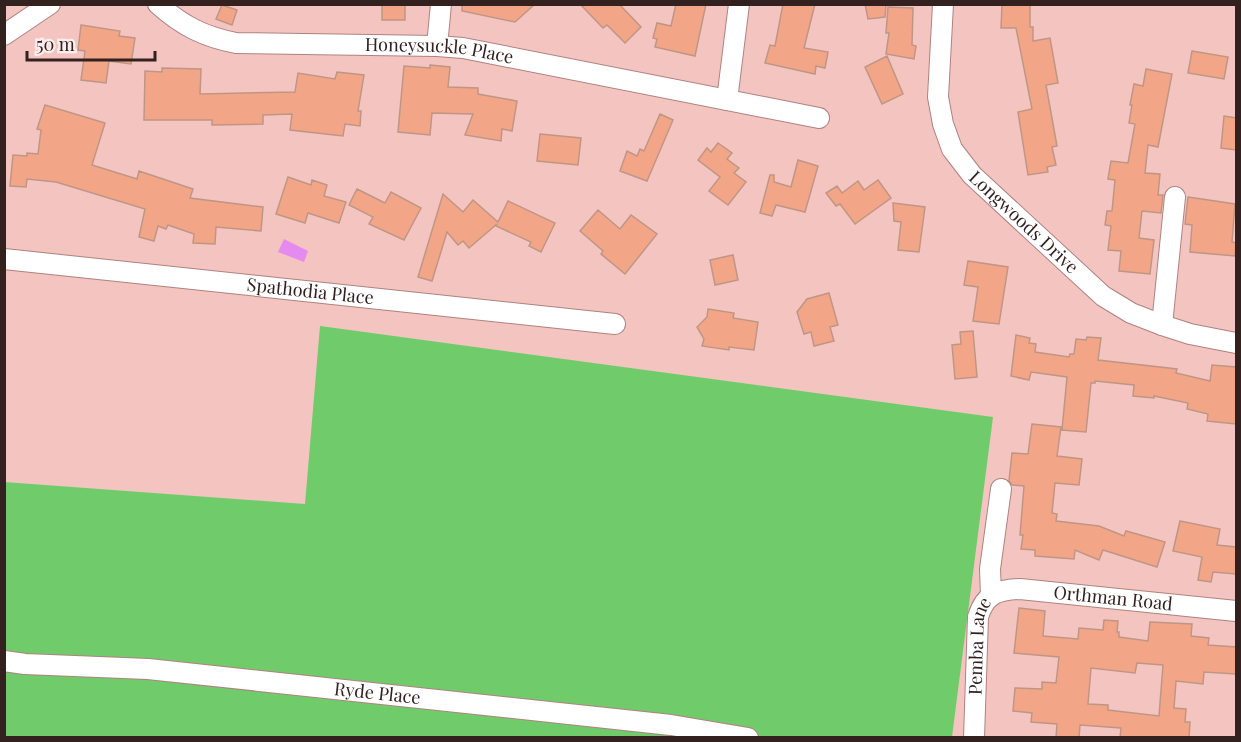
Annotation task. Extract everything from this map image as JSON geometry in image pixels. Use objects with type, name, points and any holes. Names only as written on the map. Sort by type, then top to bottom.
[{"type":"street","points":[[4,35],[50,4]]},
{"type":"street","name":"Honeysuckle Place","points":[[158,4],[186,27],[217,40],[236,43],[463,48],[819,118]]},
{"type":"street","points":[[437,46],[441,4]]},
{"type":"street","points":[[727,100],[739,4]]},
{"type":"street","name":"Longwoods Drive","points":[[943,4],[938,97],[943,124],[952,149],[972,175],[1103,296],[1131,313],[1162,325],[1190,334],[1236,343]]},
{"type":"street","points":[[1162,325],[1174,197]]},
{"type":"street","name":"Spathodia Place","points":[[4,259],[615,324]]},
{"type":"street","name":"Pemba Lane","points":[[974,738],[978,617],[982,603],[991,595],[990,569],[1001,489]]},
{"type":"street","name":"Orthman Road","points":[[991,595],[1005,590],[1020,589],[1236,611]]},
{"type":"street","name":"Ryde Place","points":[[4,661],[25,664],[148,669],[224,676],[671,725],[748,738]]},
{"type":"green space","points":[[320,326],[993,417],[952,737],[5,737],[4,482],[305,504]]},
{"type":"shaded area","points":[[284,239],[308,251],[304,262],[278,252]]},
{"type":"building","points":[[382,4],[405,4],[405,20],[382,20]]},
{"type":"building","points":[[462,4],[535,4],[515,22],[462,11]]},
{"type":"building","points":[[580,4],[619,4],[641,27],[625,43],[607,25],[603,28]]},
{"type":"building","points":[[676,4],[706,4],[695,56],[655,47],[657,39],[653,38],[657,23],[671,26]]},
{"type":"building","points":[[783,4],[815,4],[804,48],[828,52],[825,68],[816,66],[815,74],[765,63],[770,45],[775,46]]},
{"type":"building","points":[[865,4],[886,4],[885,17],[868,19]]},
{"type":"building","points":[[1002,4],[1030,4],[1030,27],[1033,27],[1033,41],[1050,38],[1058,83],[1046,85],[1057,146],[1052,147],[1056,165],[1047,167],[1048,172],[1028,175],[1018,112],[1032,109],[1016,28],[1001,28]]},
{"type":"building","points":[[222,5],[237,10],[232,25],[216,19]]},
{"type":"building","points":[[888,7],[913,8],[912,45],[916,46],[914,59],[886,54],[889,33],[886,33]]},
{"type":"building","points":[[81,25],[120,31],[119,36],[135,38],[131,64],[109,61],[106,83],[81,80],[85,51],[78,50]]},
{"type":"building","points":[[1192,51],[1228,57],[1224,79],[1188,73]]},
{"type":"building","points":[[887,56],[903,94],[882,104],[865,67]]},
{"type":"building","points":[[430,65],[450,67],[448,87],[478,88],[478,94],[517,101],[512,131],[502,129],[501,141],[465,135],[473,114],[432,113],[430,135],[398,132],[404,66],[430,68]]},
{"type":"building","points":[[162,68],[201,69],[200,94],[295,92],[298,73],[335,79],[337,72],[364,75],[358,111],[361,111],[360,126],[345,124],[343,136],[290,130],[292,114],[263,115],[263,124],[212,125],[212,120],[144,120],[145,71],[162,72]]},
{"type":"building","points":[[1146,69],[1172,74],[1158,147],[1148,145],[1145,173],[1160,174],[1158,195],[1163,195],[1161,213],[1142,211],[1139,238],[1154,240],[1150,274],[1119,271],[1121,251],[1108,250],[1111,226],[1105,225],[1107,211],[1112,211],[1115,180],[1108,179],[1111,161],[1128,163],[1135,124],[1129,123],[1134,84],[1143,86]]},
{"type":"building","points":[[45,105],[105,123],[92,165],[137,179],[139,171],[193,189],[190,198],[263,207],[261,231],[216,227],[215,244],[193,243],[194,234],[168,225],[166,229],[158,226],[154,241],[139,237],[145,209],[56,182],[27,179],[26,187],[10,186],[13,155],[38,154],[41,130],[37,129]]},
{"type":"building","points":[[660,114],[673,120],[647,181],[620,171],[627,151],[637,156],[640,149],[644,151]]},
{"type":"building","points":[[1224,116],[1236,118],[1236,150],[1221,148]]},
{"type":"building","points":[[540,134],[581,138],[578,165],[537,161]]},
{"type":"building","points":[[718,143],[732,153],[727,159],[739,168],[734,173],[746,182],[728,205],[709,191],[720,177],[698,160],[707,148],[711,152]]},
{"type":"building","points":[[798,160],[818,166],[805,212],[776,205],[772,216],[760,213],[770,175],[774,175],[774,182],[791,187]]},
{"type":"building","points":[[288,177],[311,185],[312,180],[327,185],[324,196],[346,202],[339,223],[308,213],[305,223],[276,214]]},
{"type":"building","points":[[878,180],[891,198],[855,224],[840,204],[836,206],[826,193],[837,186],[842,193],[858,181],[864,190]]},
{"type":"building","points":[[357,189],[385,203],[391,192],[421,208],[404,240],[369,224],[373,217],[349,205]]},
{"type":"building","points":[[443,194],[463,212],[473,200],[498,222],[508,201],[555,223],[541,252],[529,246],[531,242],[496,226],[497,224],[469,248],[463,241],[458,245],[447,232],[432,281],[418,277]]},
{"type":"building","points":[[1188,197],[1235,204],[1232,242],[1236,243],[1235,256],[1190,252],[1192,225],[1185,224]]},
{"type":"building","points":[[893,203],[925,207],[919,252],[898,250],[901,222],[894,221]]},
{"type":"building","points":[[598,210],[620,229],[631,215],[657,234],[625,274],[601,254],[603,251],[580,231]]},
{"type":"building","points":[[733,255],[738,280],[715,285],[710,260]]},
{"type":"building","points":[[968,261],[1008,267],[999,324],[973,321],[978,287],[964,285]]},
{"type":"building","points":[[829,293],[838,325],[830,327],[834,341],[814,346],[811,332],[804,334],[797,312],[807,299]]},
{"type":"building","points":[[708,309],[734,313],[733,318],[758,322],[754,350],[729,347],[729,350],[702,346],[704,339],[697,327],[707,317]]},
{"type":"building","points":[[973,331],[977,377],[955,379],[952,345],[961,344],[960,332]]},
{"type":"building","points":[[1016,335],[1030,338],[1029,343],[1036,344],[1035,352],[1069,357],[1070,354],[1074,354],[1076,339],[1101,338],[1098,360],[1177,369],[1176,373],[1210,381],[1212,365],[1236,367],[1236,424],[1207,421],[1208,414],[1187,409],[1188,403],[1154,396],[1154,398],[1133,396],[1134,385],[1095,381],[1091,383],[1086,432],[1062,430],[1067,377],[1031,372],[1029,380],[1011,376]]},
{"type":"building","points":[[1032,424],[1061,427],[1057,456],[1082,459],[1079,485],[1055,483],[1052,513],[1057,514],[1056,521],[1099,526],[1124,536],[1126,531],[1165,542],[1157,567],[1103,550],[1099,560],[1075,550],[1074,559],[1035,556],[1035,550],[1021,549],[1024,486],[1012,485],[1009,481],[1012,453],[1028,454]]},
{"type":"building","points":[[1180,521],[1220,529],[1217,545],[1236,547],[1236,574],[1213,572],[1211,582],[1198,580],[1202,557],[1173,551]]},
{"type":"building","points":[[1019,608],[1045,611],[1043,636],[1078,639],[1079,628],[1103,630],[1104,620],[1118,621],[1119,637],[1148,641],[1150,622],[1192,624],[1191,636],[1209,638],[1208,645],[1236,647],[1236,674],[1204,672],[1203,684],[1176,681],[1174,708],[1186,709],[1185,722],[1190,722],[1189,738],[1120,738],[1121,728],[1080,725],[1079,738],[1056,738],[1057,724],[1031,722],[1032,713],[1013,711],[1015,688],[1042,689],[1042,682],[1056,683],[1059,657],[1014,653]],"holes":[[[1137,663],[1163,665],[1159,716],[1108,710],[1108,705],[1088,704],[1091,668],[1135,673]]]}]
